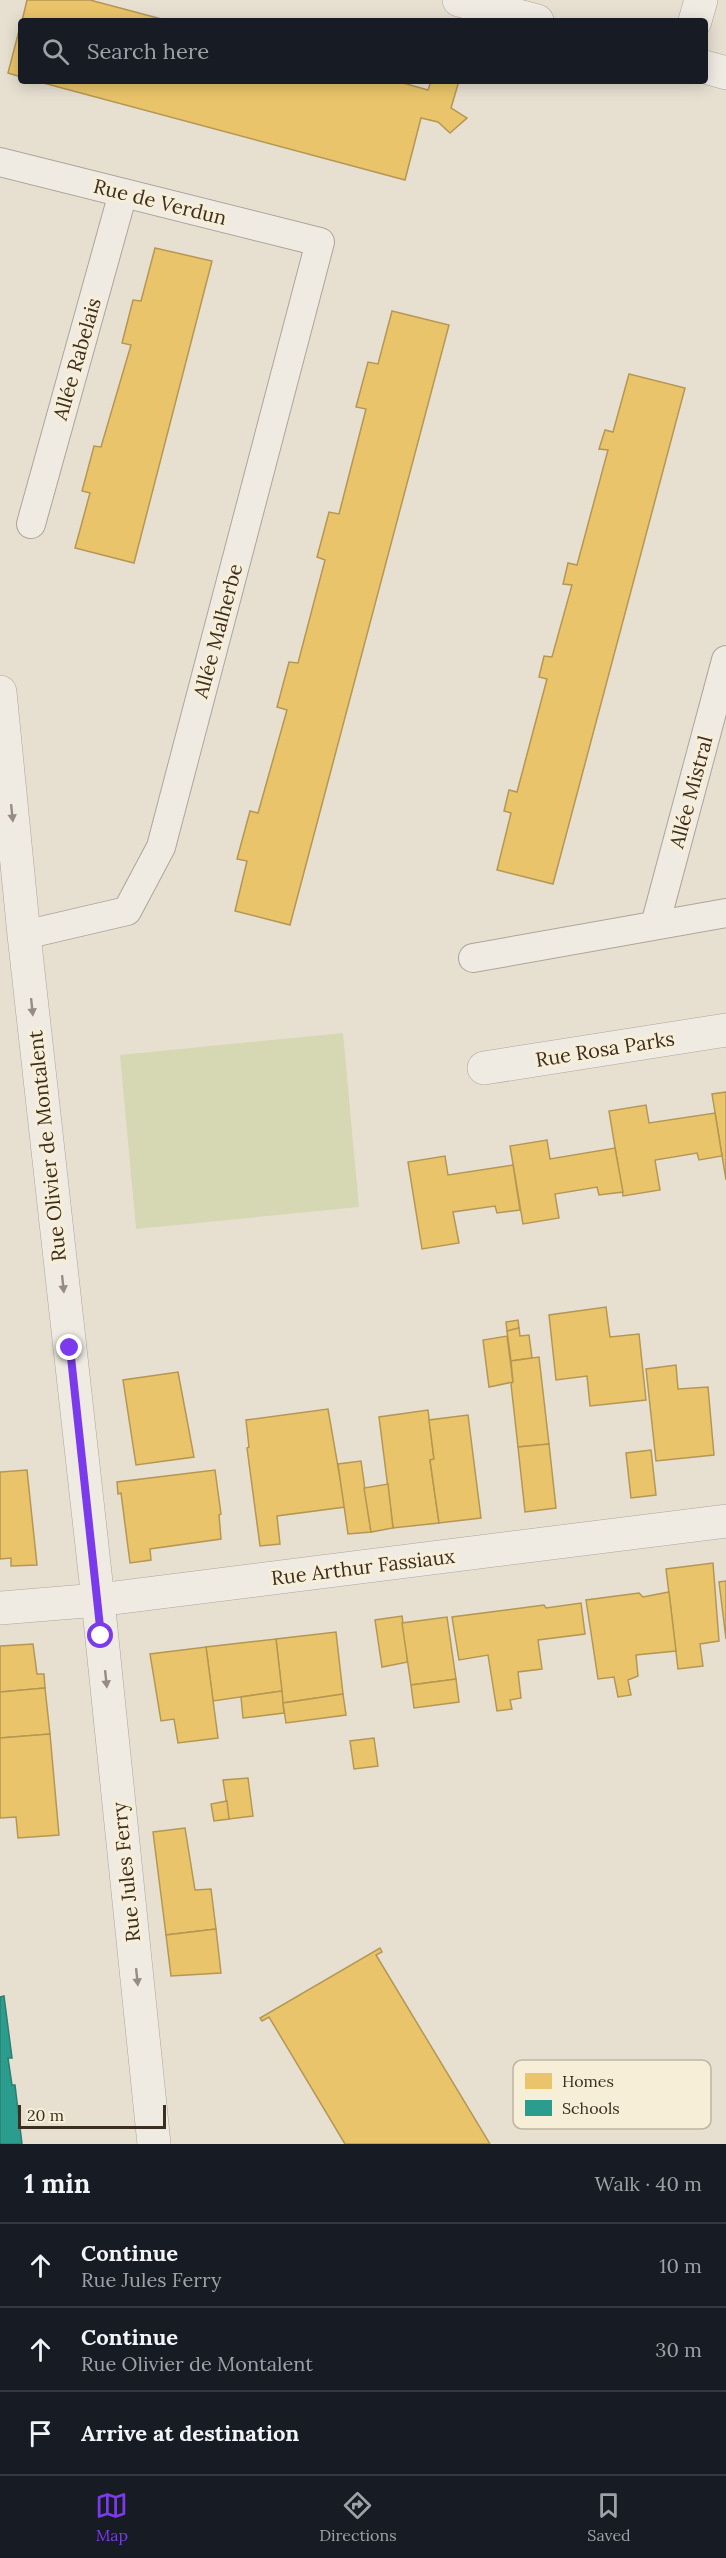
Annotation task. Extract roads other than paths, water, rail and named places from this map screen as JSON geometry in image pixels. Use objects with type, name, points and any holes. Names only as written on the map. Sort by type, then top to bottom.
[{"type":"street","points":[[459,0],[526,18]]},
{"type":"street","points":[[696,18],[701,0]]},
{"type":"street","points":[[708,68],[726,73]]},
{"type":"street","name":"Rue Olivier de Montalent","points":[[0,692],[24,935],[98,1600]]},
{"type":"street","name":"Rue Rosa Parks","points":[[484,1068],[726,1030]]},
{"type":"street","name":"Rue Arthur Fassiaux","points":[[0,1608],[98,1600],[726,1521]]},
{"type":"street","name":"Rue Jules Ferry","points":[[98,1600],[154,2144]]},
{"type":"lane","name":"Rue de Verdun","points":[[0,162],[320,242]]},
{"type":"lane","name":"Allée Rabelais","points":[[31,524],[123,193]]},
{"type":"lane","name":"Allée Malherbe","points":[[24,935],[127,911],[161,847],[320,242]]},
{"type":"lane","name":"Allée Mistral","points":[[656,925],[726,660]]},
{"type":"lane","points":[[473,958],[726,913]]}]
